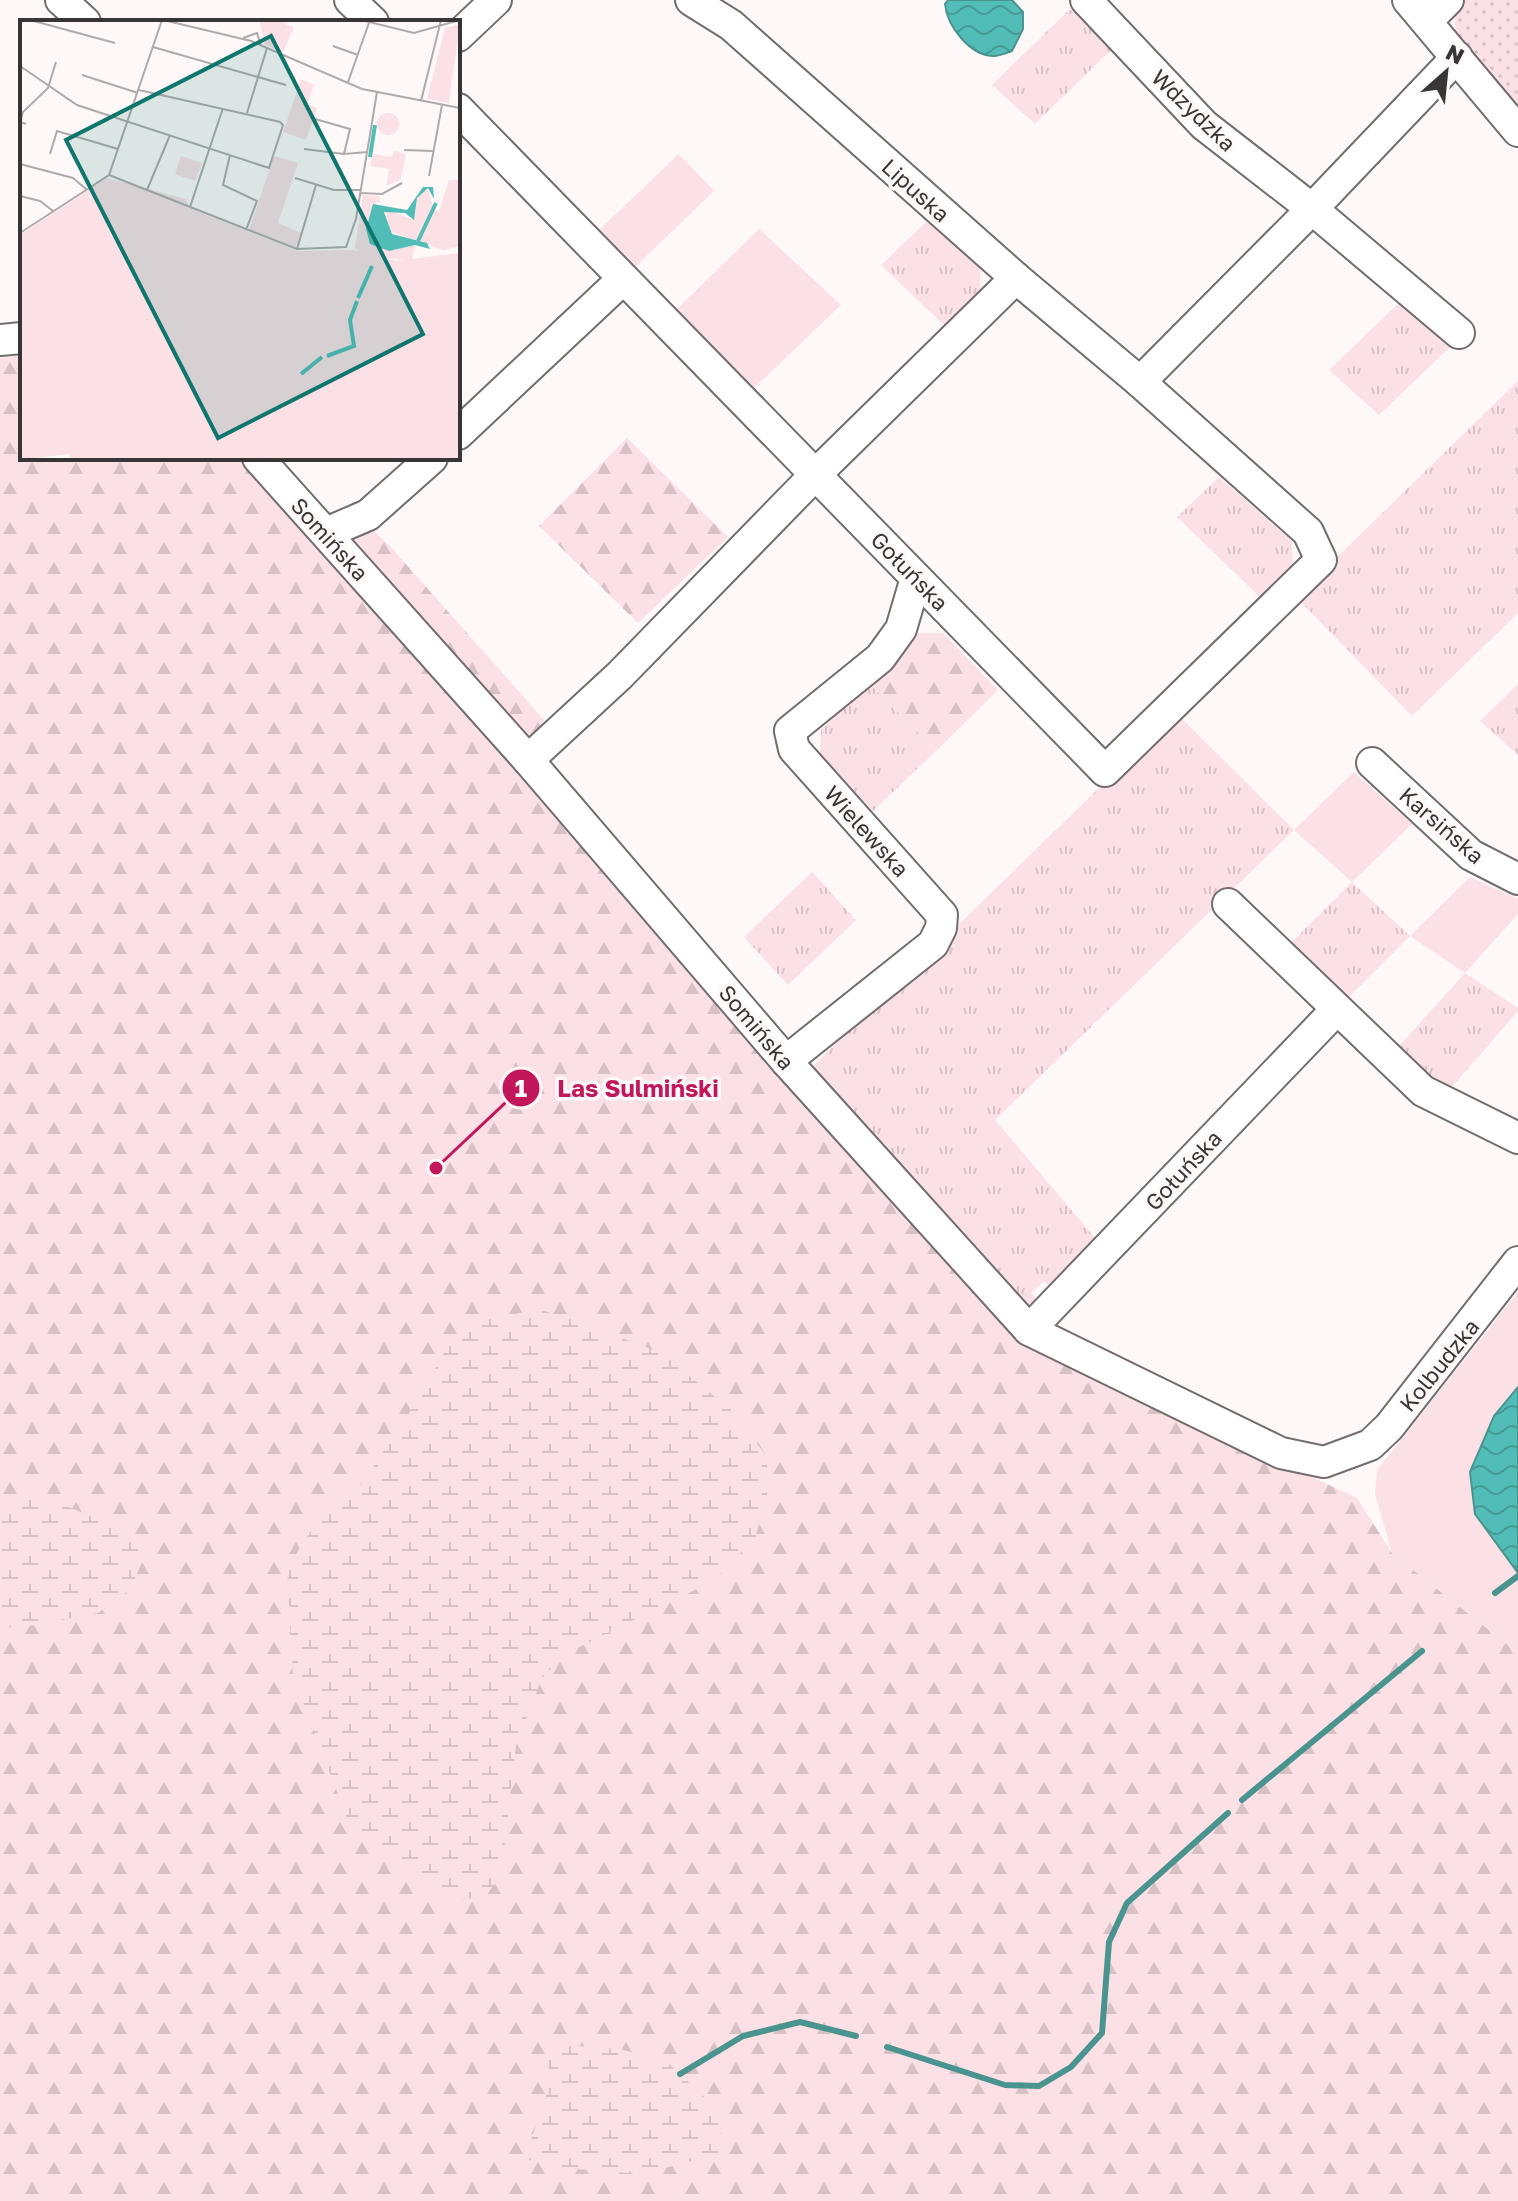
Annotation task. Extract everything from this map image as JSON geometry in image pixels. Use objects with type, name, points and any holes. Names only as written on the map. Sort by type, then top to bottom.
[{"type":"street","points":[[61,0],[83,20]]},
{"type":"street","points":[[350,0],[371,20]]},
{"type":"street","points":[[460,34],[496,0]]},
{"type":"street","name":"Lipuska","points":[[691,0],[731,25],[1308,532],[1321,560],[1105,771]]},
{"type":"street","name":"Wdzydzka","points":[[1086,0],[1204,125],[1312,209],[1459,333]]},
{"type":"street","points":[[1428,7],[1457,57],[1518,131]]},
{"type":"street","points":[[1140,382],[1457,57]]},
{"type":"street","name":"Gołuńska","points":[[460,111],[1105,771]]},
{"type":"street","points":[[528,760],[620,675],[815,475],[1016,278]]},
{"type":"street","points":[[460,432],[623,279]]},
{"type":"street","points":[[0,340],[20,338]]},
{"type":"street","name":"Somińska","points":[[260,460],[528,760],[786,1061],[1029,1330],[1281,1453],[1324,1462],[1348,1455]]},
{"type":"street","points":[[326,533],[368,515],[430,460]]},
{"type":"street","name":"Wielewska","points":[[786,1061],[933,944],[941,928],[942,915],[794,749],[790,731],[880,658],[901,629],[916,578]]},
{"type":"street","name":"Karsińska","points":[[1372,763],[1471,855],[1518,879]]},
{"type":"street","points":[[1228,904],[1423,1091],[1518,1138]]},
{"type":"street","name":"Gołuńska","points":[[1029,1330],[1336,1010]]},
{"type":"street","name":"Kolbudzka","points":[[1348,1455],[1370,1445],[1389,1427],[1518,1262]]},
{"type":"green space","points":[[1464,0],[1518,0],[1518,108],[1455,34],[1455,18]]},
{"type":"green space","points":[[1070,9],[1111,50],[1035,124],[992,85]]},
{"type":"green space","points":[[679,154],[714,191],[635,267],[599,230]]},
{"type":"green space","points":[[927,221],[980,267],[980,291],[945,326],[881,265]]},
{"type":"green space","points":[[759,229],[841,305],[753,389],[676,310]]},
{"type":"green space","points":[[1400,302],[1451,346],[1379,415],[1329,370]]},
{"type":"green space","points":[[20,355],[20,460],[248,460],[318,537],[367,525],[389,545],[544,720],[517,759],[1027,1343],[1357,1498],[1392,1553],[1518,1653],[1518,2201],[0,2201],[0,358]]},
{"type":"green space","points":[[1518,381],[1518,613],[1412,716],[1296,597]]},
{"type":"green space","points":[[627,438],[728,537],[638,623],[539,526]]},
{"type":"green space","points":[[1219,477],[1292,541],[1293,574],[1265,602],[1177,517]]},
{"type":"green space","points":[[919,633],[943,633],[998,690],[936,751],[869,683]]},
{"type":"green space","points":[[869,683],[936,751],[873,811],[820,754],[821,730]]},
{"type":"green space","points":[[1518,684],[1518,755],[1480,721]]},
{"type":"green space","points":[[1176,713],[1294,830],[995,1120],[1101,1245],[1054,1291],[1044,1281],[1031,1293],[1041,1304],[1032,1313],[807,1072]]},
{"type":"green space","points":[[1354,772],[1412,824],[1352,882],[1294,830]]},
{"type":"green space","points":[[812,872],[856,920],[788,985],[744,937]]},
{"type":"green space","points":[[1470,877],[1518,899],[1518,914],[1465,973],[1410,936]]},
{"type":"green space","points":[[1352,882],[1410,936],[1348,998],[1291,943]]},
{"type":"green space","points":[[1465,973],[1518,1008],[1518,1011],[1452,1087],[1431,1076],[1399,1046]]},
{"type":"green space","points":[[1518,1292],[1518,1387],[1494,1416],[1475,1514],[1518,1573],[1518,1653],[1392,1553],[1375,1494],[1377,1470]]},
{"type":"green space","points":[[538,1309],[661,1353],[730,1409],[765,1454],[770,1483],[755,1539],[711,1582],[563,1655],[542,1678],[516,1745],[501,1876],[485,1897],[456,1900],[423,1885],[395,1867],[350,1826],[293,1675],[287,1568],[318,1520],[361,1485],[417,1401],[446,1349],[482,1321]]},
{"type":"green space","points":[[26,1497],[72,1508],[135,1537],[142,1549],[142,1562],[130,1590],[98,1613],[19,1628],[0,1626],[0,1498]]},
{"type":"green space","points":[[550,2044],[620,2049],[667,2062],[718,2110],[722,2153],[642,2174],[563,2168],[531,2160],[523,2163],[547,2093]]},
{"type":"water","points":[[948,0],[1012,0],[1023,12],[1023,29],[1012,51],[985,55],[968,45],[950,21],[945,4]]},
{"type":"water","points":[[1518,1387],[1518,1573],[1475,1514],[1470,1472],[1494,1416]]},
{"type":"waterway","points":[[1495,1593],[1518,1576]]},
{"type":"waterway","points":[[1242,1800],[1422,1651]]},
{"type":"waterway","points":[[887,2047],[1005,2085],[1039,2086],[1071,2067],[1102,2033],[1109,1942],[1127,1903],[1228,1813]]},
{"type":"waterway","points":[[680,2074],[743,2036],[800,2022],[856,2036]]},
{"type":"place","name":"Las Sulmiński","points":[[436,1168]]}]
